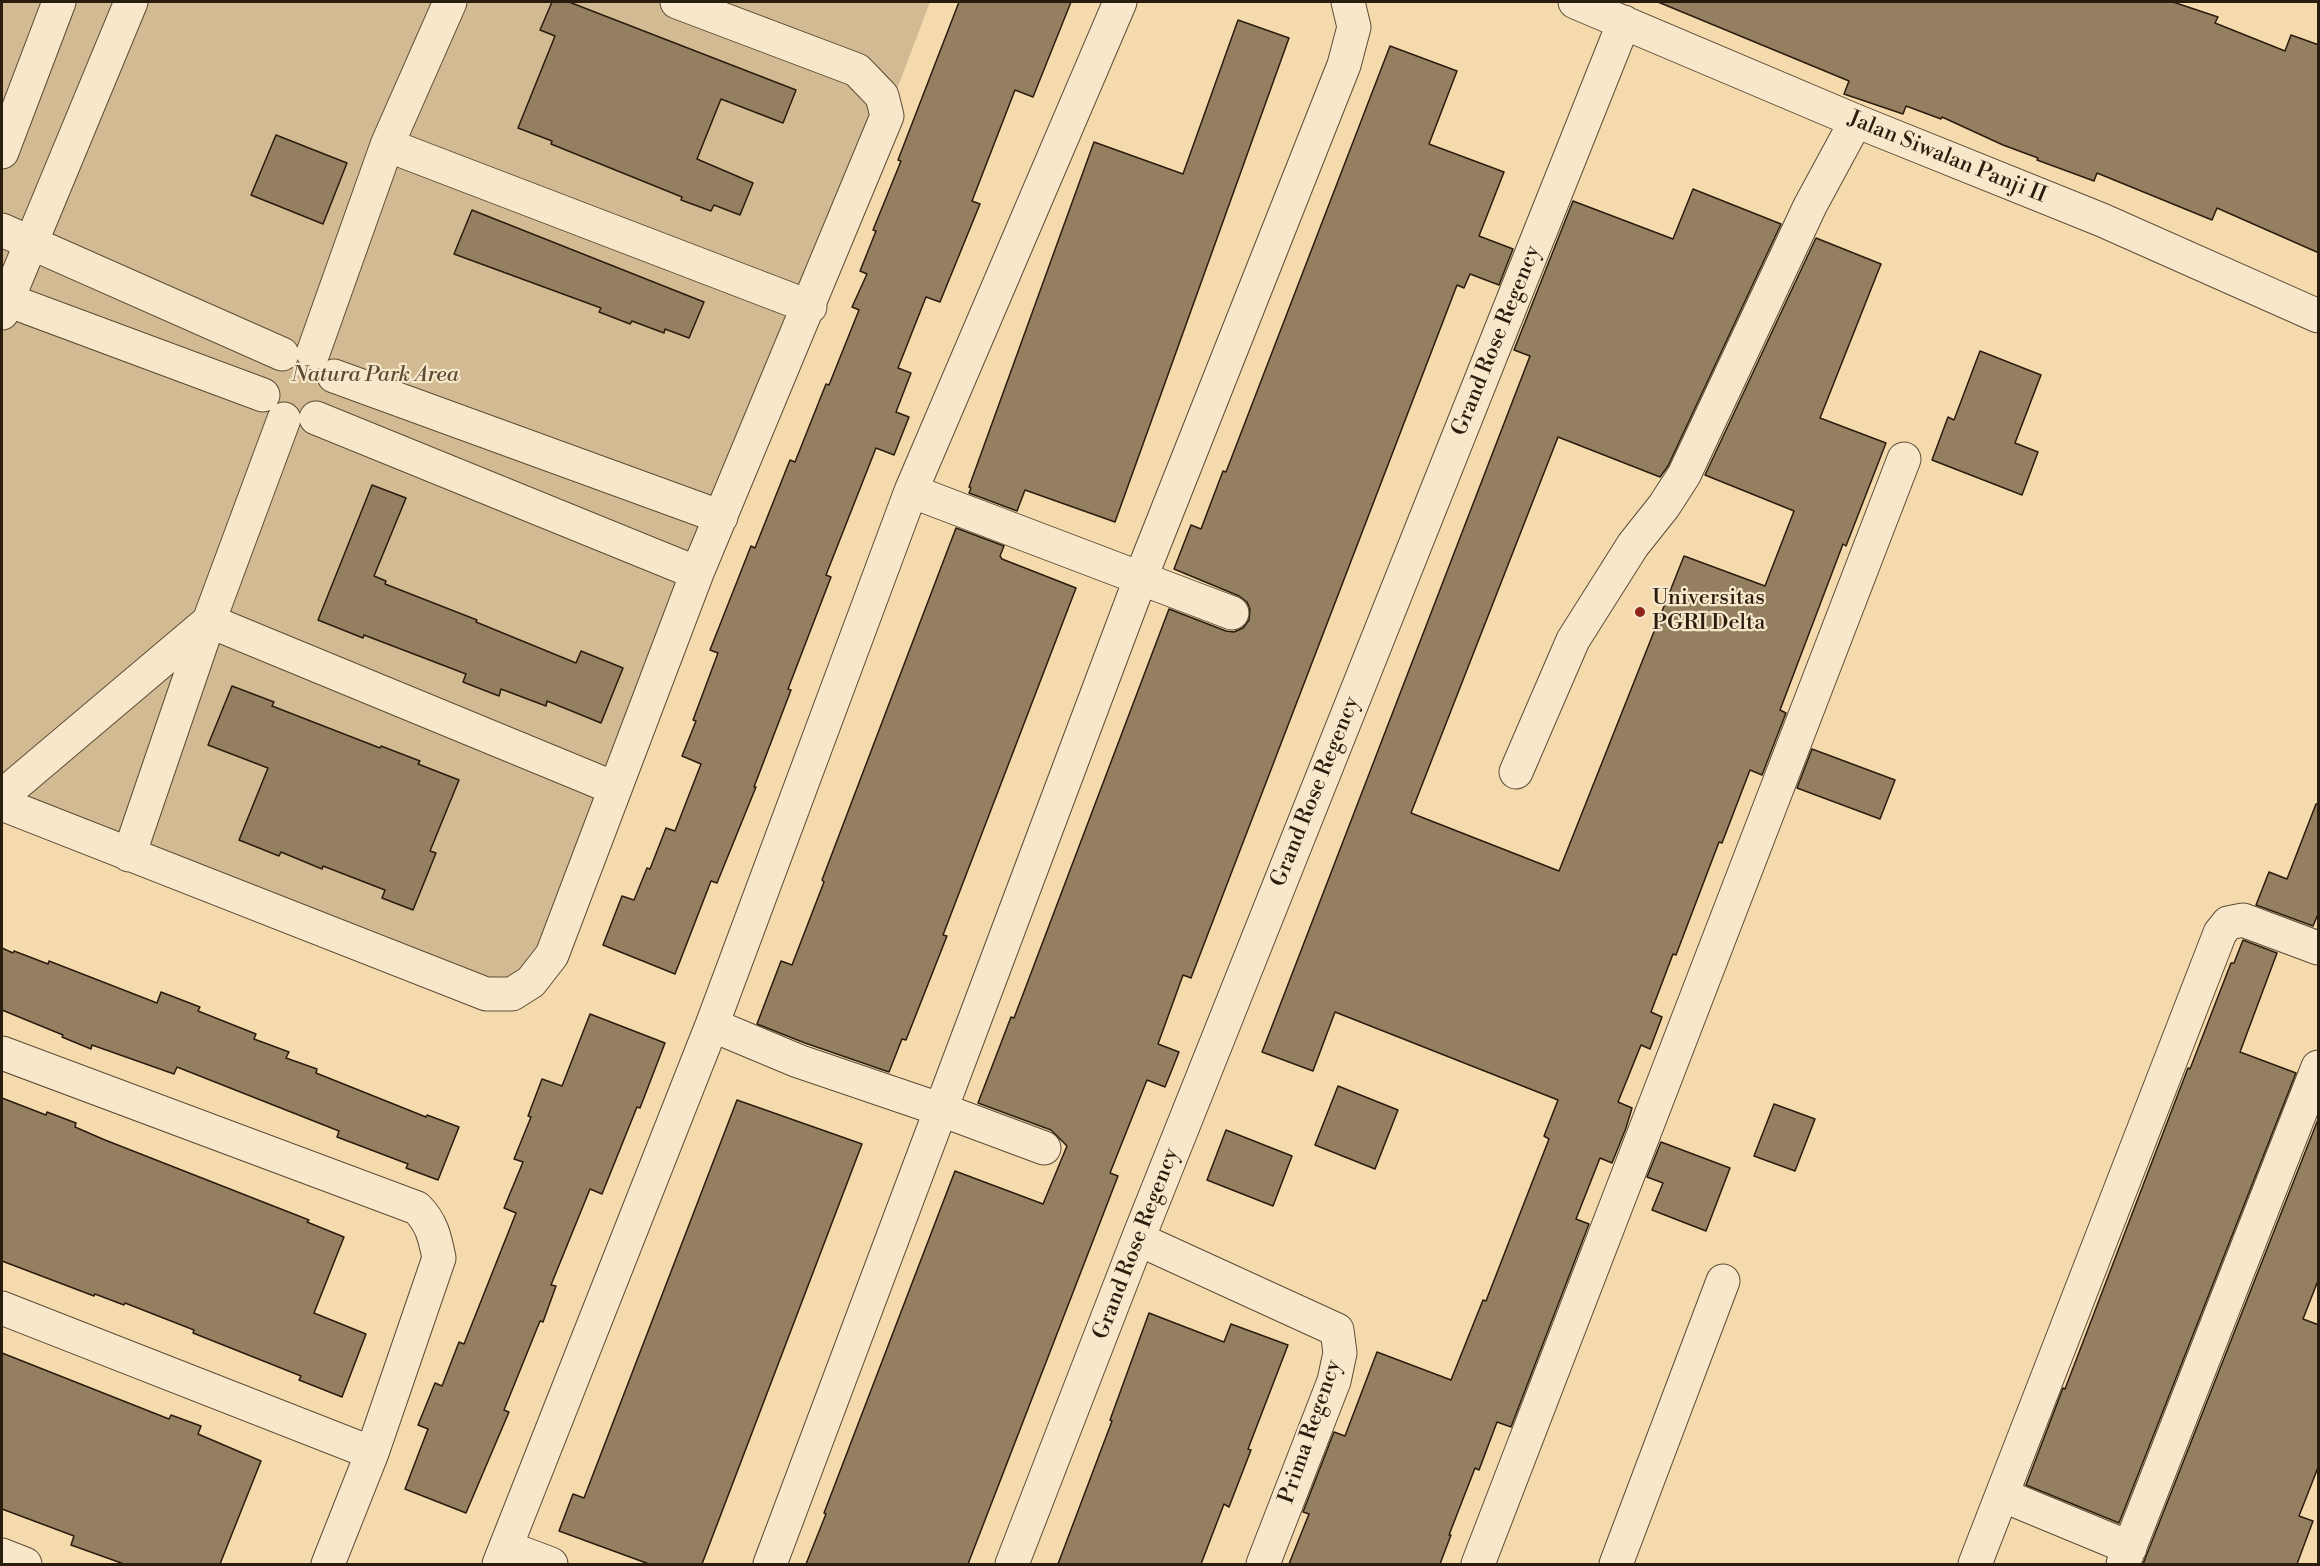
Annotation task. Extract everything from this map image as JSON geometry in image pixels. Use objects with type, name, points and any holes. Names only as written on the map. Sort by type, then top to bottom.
[{"type":"street","points":[[2,152],[59,2]]},
{"type":"street","points":[[131,2],[32,242],[3,304],[288,410],[697,573]]},
{"type":"street","points":[[309,361],[387,145],[450,2]]},
{"type":"street","points":[[2,804],[486,994],[512,994],[531,982],[552,955],[697,573],[810,306],[887,116],[882,96],[857,70],[676,2]]},
{"type":"street","points":[[551,1564],[503,1556],[712,1025],[911,491],[1120,2]]},
{"type":"street","points":[[770,1564],[1141,578],[1344,65],[1354,27],[1348,2]]},
{"type":"street","name":"Jalan Siwalan Panji II","points":[[1575,2],[1856,121],[2102,220],[2319,316]]},
{"type":"street","name":"Grand Rose Regency","points":[[1012,1564],[1138,1239],[1624,22]]},
{"type":"street","points":[[1516,772],[1573,640],[1633,545],[1664,506],[1684,475],[1810,206],[1856,121]]},
{"type":"street","points":[[387,145],[810,306]]},
{"type":"street","points":[[2,230],[309,361],[721,517]]},
{"type":"street","points":[[288,410],[328,407],[334,393],[309,361]]},
{"type":"street","points":[[288,410],[263,380],[266,372],[270,364],[309,361]]},
{"type":"street","points":[[129,855],[209,621],[288,410]]},
{"type":"street","points":[[1478,1564],[1904,459]]},
{"type":"street","points":[[911,491],[1232,613]]},
{"type":"street","points":[[209,621],[614,788]]},
{"type":"street","points":[[2,796],[209,621]]},
{"type":"street","points":[[1975,1564],[2220,933],[2228,924],[2243,920],[2319,948]]},
{"type":"street","points":[[712,1025],[798,1061],[942,1110],[1044,1148]]},
{"type":"street","points":[[2,1053],[417,1208],[426,1217],[434,1232],[439,1258],[372,1453],[328,1564]]},
{"type":"street","points":[[2002,1495],[2127,1556],[2319,1067]]},
{"type":"street","name":"Prima Regency","points":[[1138,1239],[1337,1330],[1340,1353],[1334,1381],[1263,1564]]},
{"type":"street","points":[[1616,1564],[1723,1281]]},
{"type":"street","points":[[2,1308],[372,1453]]},
{"type":"street","points":[[2,1555],[25,1564]]},
{"type":"green space","name":"Natura Park Area","points":[[2,2],[930,2],[887,116],[552,955],[512,994],[2,804]]},
{"type":"building","points":[[552,2],[569,2],[796,90],[783,123],[721,99],[697,159],[753,183],[740,215],[714,205],[711,211],[681,200],[682,197],[551,144],[552,141],[518,128],[555,36],[540,30]]},
{"type":"building","points":[[959,2],[1071,2],[1033,97],[1015,90],[972,201],[980,204],[940,302],[926,297],[898,368],[911,373],[896,412],[909,417],[894,455],[876,448],[826,575],[831,577],[788,689],[791,690],[754,787],[756,787],[717,883],[711,881],[675,974],[603,945],[622,896],[634,900],[647,868],[650,869],[666,828],[675,831],[701,764],[682,756],[718,653],[710,650],[751,546],[755,548],[790,460],[795,462],[859,310],[852,307],[867,274],[860,271],[876,231],[873,230],[901,161],[898,160]]},
{"type":"building","points":[[1658,2],[2173,2],[2218,17],[2215,23],[2285,51],[2291,35],[2319,45],[2319,253],[2217,208],[2212,220],[2097,173],[2094,181],[2037,160],[2038,158],[1942,117],[1941,119],[1906,106],[1903,114],[1844,94],[1849,81]]},
{"type":"building","points":[[1238,20],[1289,38],[1115,522],[1025,490],[1017,511],[969,493],[971,488],[969,487],[1094,142],[1183,174]]},
{"type":"building","points":[[1390,46],[1457,71],[1429,144],[1504,172],[1479,236],[1513,249],[1499,285],[1470,274],[1464,288],[1457,285],[1191,978],[1183,975],[1158,1044],[1179,1052],[1165,1087],[1147,1080],[1110,1173],[1118,1176],[968,1564],[806,1564],[955,1171],[1043,1204],[1067,1146],[1051,1130],[978,1103],[1011,1017],[1014,1018],[1169,609],[1226,631],[1234,632],[1243,628],[1249,620],[1250,609],[1247,602],[1239,596],[1174,569],[1191,525],[1201,529],[1223,471],[1226,472]]},
{"type":"building","points":[[276,135],[347,163],[323,224],[251,195]]},
{"type":"building","points":[[1693,189],[1781,224],[1668,466],[1660,477],[1558,437],[1411,813],[1559,871],[1684,556],[1765,586],[1794,511],[1705,475],[1816,238],[1881,264],[1820,418],[1886,443],[1846,546],[1843,544],[1780,710],[1786,713],[1762,775],[1750,770],[1722,843],[1719,842],[1676,955],[1673,954],[1651,1012],[1662,1017],[1650,1049],[1641,1045],[1618,1102],[1632,1108],[1626,1128],[1612,1163],[1600,1158],[1576,1219],[1589,1224],[1511,1427],[1497,1422],[1479,1470],[1475,1468],[1440,1564],[1289,1564],[1309,1514],[1303,1512],[1334,1432],[1345,1436],[1377,1352],[1451,1380],[1483,1300],[1486,1301],[1549,1139],[1544,1136],[1558,1100],[1335,1012],[1313,1071],[1262,1052],[1530,356],[1514,350],[1573,201],[1673,239]]},
{"type":"building","points":[[472,210],[704,302],[689,338],[665,329],[664,333],[632,321],[630,324],[599,312],[601,308],[454,254]]},
{"type":"building","points":[[1980,351],[2041,375],[2015,443],[2038,452],[2022,495],[1932,460],[1948,417],[1954,420]]},
{"type":"building","points":[[372,485],[406,498],[374,576],[386,581],[385,584],[477,620],[476,622],[576,663],[581,651],[623,668],[601,723],[547,701],[546,706],[501,689],[499,696],[463,682],[466,674],[318,620]]},
{"type":"building","points":[[956,528],[1004,546],[1000,556],[1002,559],[1076,588],[943,935],[947,936],[906,1040],[902,1039],[889,1072],[757,1024],[781,961],[792,965]]},
{"type":"building","points":[[232,686],[274,702],[272,706],[420,761],[418,764],[459,780],[430,851],[436,853],[413,910],[382,898],[385,890],[323,866],[322,869],[281,852],[279,856],[239,840],[268,768],[208,745]]},
{"type":"building","points":[[1812,749],[1895,780],[1880,819],[1797,788]]},
{"type":"building","points":[[2316,804],[2319,804],[2319,912],[2313,926],[2256,905],[2269,872],[2287,879]]},
{"type":"building","points":[[2243,940],[2277,953],[2240,1052],[2296,1073],[2119,1523],[2026,1485],[2188,1068],[2190,1069],[2231,963],[2234,963]]},
{"type":"building","points":[[2,948],[48,964],[49,961],[157,1003],[161,992],[200,1007],[198,1011],[256,1034],[254,1039],[289,1052],[286,1058],[317,1069],[316,1073],[426,1117],[427,1115],[459,1127],[438,1180],[406,1168],[408,1164],[337,1137],[339,1131],[177,1067],[174,1074],[92,1045],[91,1049],[2,1010]]},
{"type":"building","points":[[590,1014],[665,1043],[640,1108],[637,1107],[602,1194],[590,1189],[551,1285],[556,1286],[543,1322],[540,1321],[504,1410],[509,1412],[466,1513],[405,1489],[428,1429],[418,1425],[435,1383],[442,1386],[459,1342],[464,1344],[516,1213],[504,1208],[523,1162],[514,1159],[531,1117],[528,1116],[542,1079],[562,1086]]},
{"type":"building","points":[[1338,1086],[1398,1110],[1375,1169],[1315,1145]]},
{"type":"building","points":[[2,1098],[46,1115],[47,1112],[76,1123],[75,1127],[105,1140],[309,1220],[307,1222],[344,1237],[314,1313],[366,1334],[342,1397],[299,1380],[301,1376],[193,1333],[194,1330],[125,1303],[124,1305],[95,1294],[94,1296],[2,1261]]},
{"type":"building","points":[[737,1100],[862,1144],[702,1564],[649,1564],[559,1531],[573,1494],[584,1498]]},
{"type":"building","points":[[1774,1104],[1815,1119],[1795,1171],[1754,1156]]},
{"type":"building","points":[[2319,1117],[2319,1278],[2303,1319],[2319,1325],[2319,1465],[2299,1516],[2313,1521],[2297,1564],[2143,1564]]},
{"type":"building","points":[[1226,1130],[1292,1156],[1273,1206],[1207,1180]]},
{"type":"building","points":[[1661,1142],[1730,1168],[1706,1231],[1652,1210],[1663,1183],[1647,1177]]},
{"type":"building","points":[[1149,1313],[1224,1342],[1231,1324],[1288,1345],[1248,1449],[1251,1450],[1229,1507],[1224,1504],[1201,1564],[1058,1564],[1112,1421],[1110,1420]]},
{"type":"building","points":[[2,1353],[169,1419],[171,1415],[201,1426],[198,1434],[261,1461],[220,1564],[124,1564],[71,1545],[74,1536],[2,1509]]},
{"type":"place","name":"Universitas PGRI Delta","points":[[1640,612]]}]
